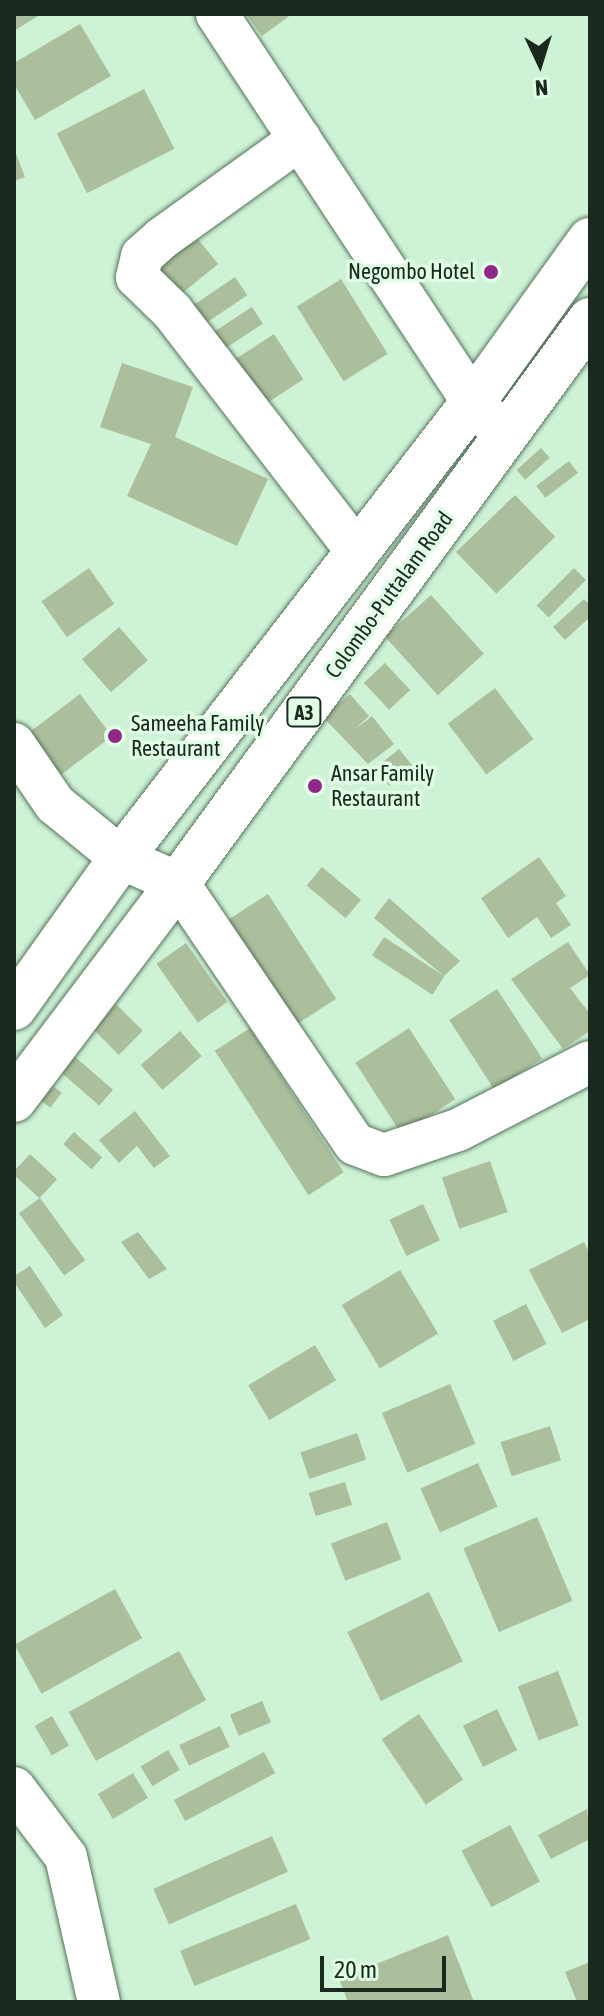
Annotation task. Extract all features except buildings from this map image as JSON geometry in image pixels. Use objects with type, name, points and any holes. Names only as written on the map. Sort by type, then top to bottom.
[{"type":"highway","name":"A3","points":[[14,1008],[121,858],[473,402],[590,240]]},
{"type":"highway","name":"Colombo-Puttalam Road","points":[[14,1100],[178,883],[590,320]]},
{"type":"street","points":[[217,14],[473,402],[505,436]]},
{"type":"street","points":[[300,139],[161,239],[142,256],[137,277],[172,311],[357,551]]},
{"type":"street","points":[[14,744],[55,804],[121,858],[178,883],[355,1144],[384,1155],[458,1130],[590,1062]]},
{"type":"street","points":[[14,1788],[66,1857],[99,2002]]},
{"type":"place","name":"Negombo Hotel","points":[[491,272]]},
{"type":"place","name":"Sameeha Family Restaurant","points":[[115,736]]},
{"type":"place","name":"Ansar Family Restaurant","points":[[315,786]]}]
